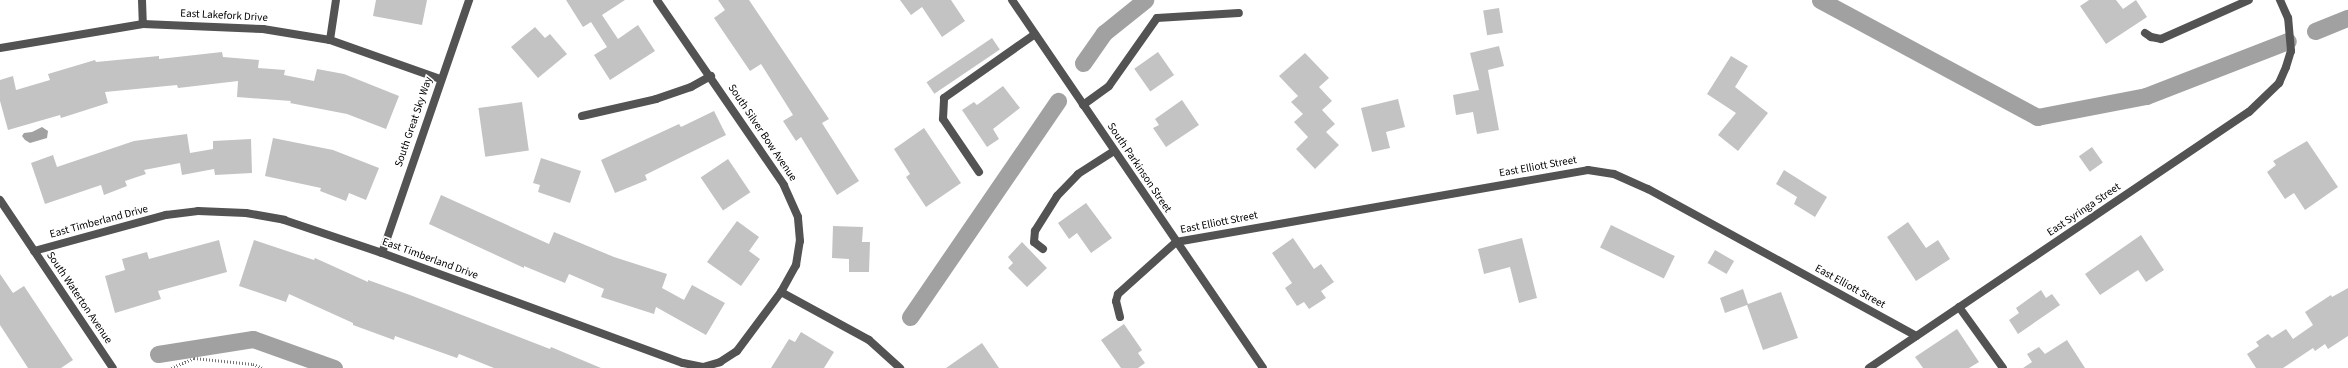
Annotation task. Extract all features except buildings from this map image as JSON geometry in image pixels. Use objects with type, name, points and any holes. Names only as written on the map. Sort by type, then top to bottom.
[{"type":"street","points":[[142,0],[143,24]]},
{"type":"street","points":[[330,40],[336,0]]},
{"type":"street","name":"South Great Sky Way","points":[[382,252],[440,79],[469,0]]},
{"type":"street","name":"South Silver Bow Avenue","points":[[657,0],[784,185],[798,217],[800,241],[796,264],[781,292]]},
{"type":"street","name":"South Parkinson Street","points":[[1012,0],[1262,368]]},
{"type":"street","points":[[2145,33],[2151,37],[2161,38],[2249,0]]},
{"type":"street","name":"East Syringa Street","points":[[1869,368],[2249,112],[2279,83],[2291,51],[2288,18],[2280,0]]},
{"type":"street","points":[[1083,105],[1109,86],[1158,18],[1239,13]]},
{"type":"street","name":"East Lakefork Drive","points":[[0,48],[143,24],[263,29],[330,40],[440,79]]},
{"type":"street","points":[[979,172],[943,119],[944,98],[1034,34]]},
{"type":"street","points":[[582,116],[656,100],[691,87],[710,76]]},
{"type":"street","points":[[1043,249],[1034,242],[1035,231],[1056,196],[1078,174],[1114,151]]},
{"type":"street","name":"East Elliott Street","points":[[1176,242],[1588,170],[1614,174],[1648,189],[1916,336]]},
{"type":"street","name":"South Waterton Avenue","points":[[0,200],[112,368]]},
{"type":"street","name":"East Timberland Drive","points":[[34,251],[166,215],[198,211],[228,211],[284,220],[382,252],[683,364],[703,367],[720,362],[737,351],[781,292]]},
{"type":"street","points":[[1120,317],[1116,301],[1118,294],[1176,242]]},
{"type":"street","points":[[781,292],[869,340],[900,368]]},
{"type":"street","points":[[1959,307],[2002,368]]},
{"type":"path","points":[[171,368],[194,358],[253,364],[263,368]]},
{"type":"shaded area","points":[[42,127],[48,131],[47,138],[30,143],[22,136],[24,133],[32,132]]},
{"type":"waterway","points":[[1083,63],[1104,33],[1145,0]]},
{"type":"waterway","points":[[1820,0],[2037,117],[2146,96],[2288,41]]},
{"type":"waterway","points":[[2315,31],[2348,18]]},
{"type":"waterway","points":[[910,317],[1058,101]]},
{"type":"waterway","points":[[158,354],[253,339],[334,368]]}]
